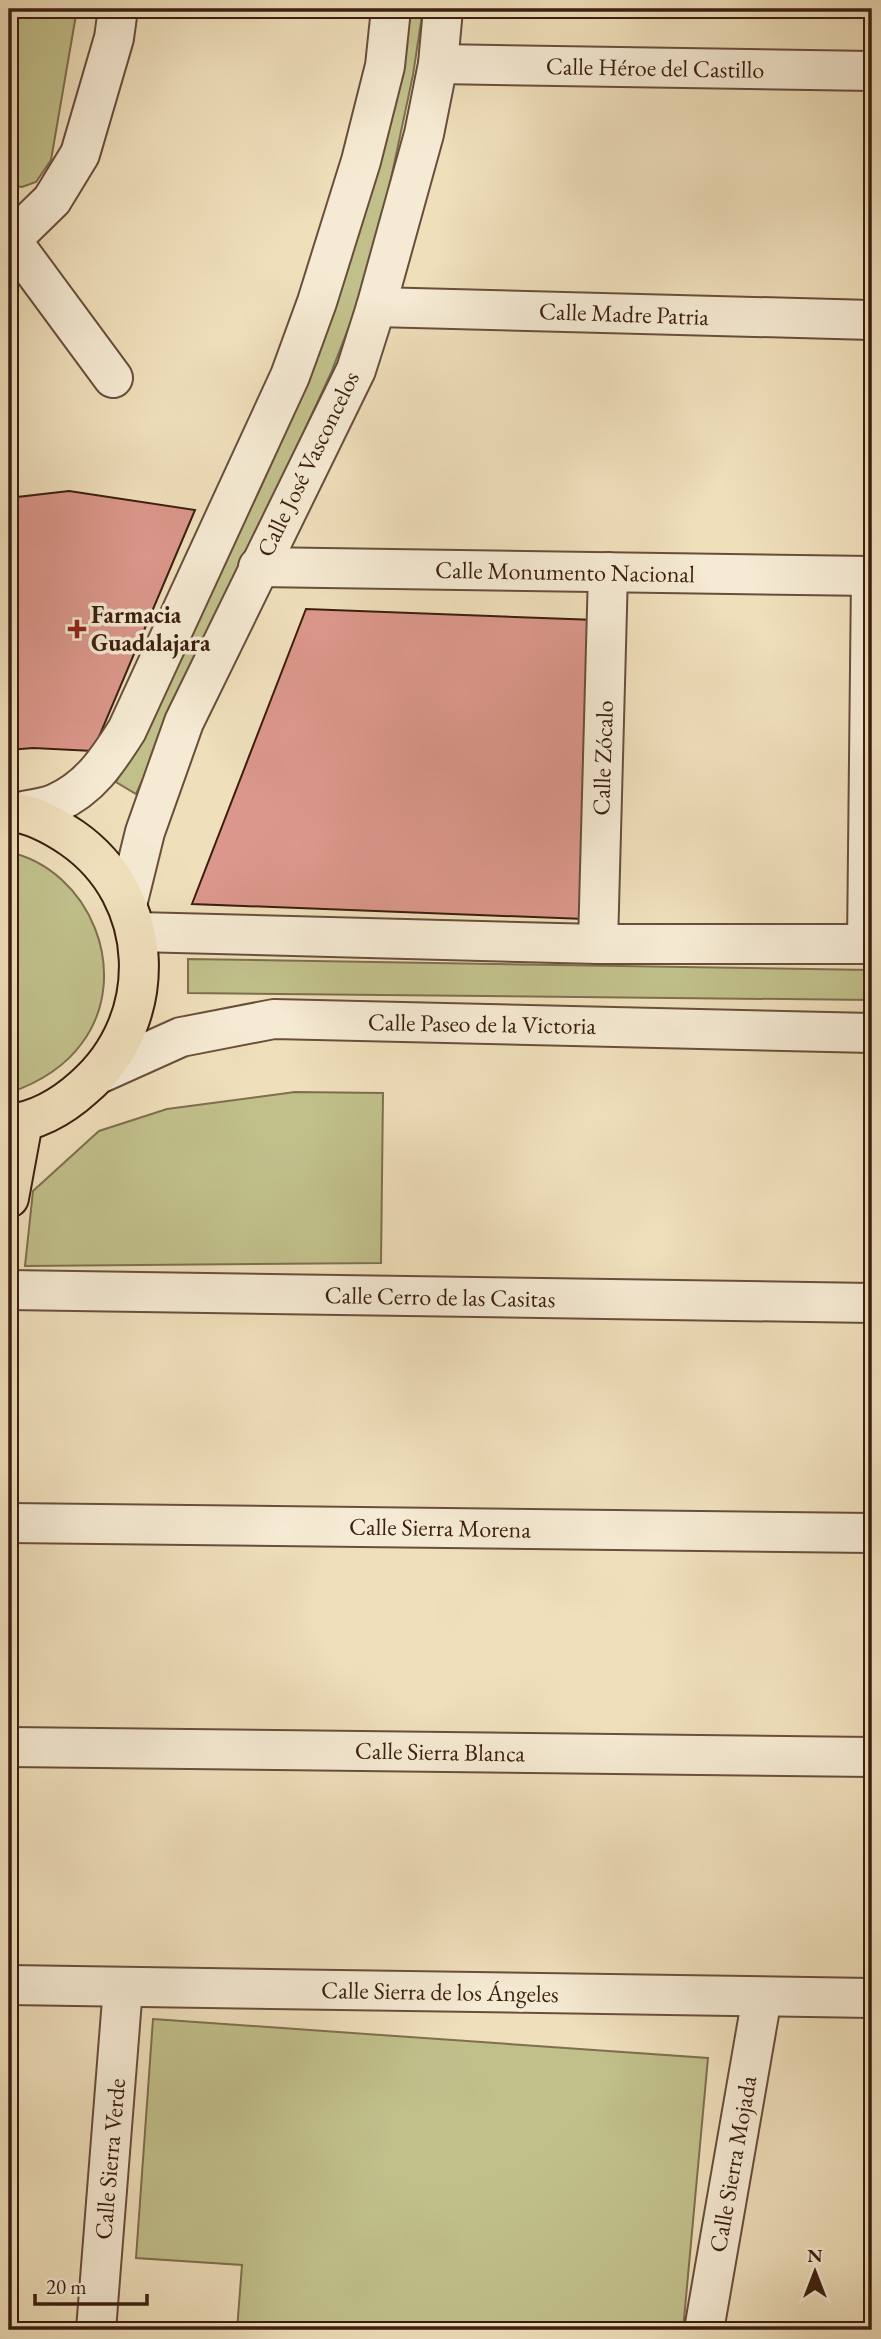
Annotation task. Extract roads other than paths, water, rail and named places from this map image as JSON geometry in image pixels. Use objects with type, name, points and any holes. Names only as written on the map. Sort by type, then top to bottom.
[{"type":"main road","points":[[9,1198],[16,1123],[66,1103],[101,1073],[121,1042],[134,1007],[140,972],[132,918],[108,873],[84,846],[53,825],[14,811]]},
{"type":"street","points":[[113,378],[10,239],[52,200],[80,154],[114,38],[118,9]]},
{"type":"street","name":"Calle José Vasconcelos","points":[[14,811],[55,803],[80,789],[102,770],[127,730],[290,376],[361,161],[385,66],[391,9]]},
{"type":"street","name":"Calle José Vasconcelos","points":[[132,918],[145,832],[184,722],[356,370],[424,134],[438,64],[443,9]]},
{"type":"street","name":"Calle Héroe del Castillo","points":[[438,64],[872,71]]},
{"type":"street","name":"Calle Madre Patria","points":[[376,307],[872,320]]},
{"type":"street","name":"Calle Monumento Nacional","points":[[258,567],[872,576]]},
{"type":"street","name":"Calle Zócalo","points":[[598,944],[608,572]]},
{"type":"street","points":[[132,918],[598,944],[869,944],[872,576]]},
{"type":"street","name":"Calle Paseo de la Victoria","points":[[101,1073],[181,1037],[274,1019],[872,1033]]},
{"type":"street","name":"Calle Cerro de las Casitas","points":[[9,1290],[872,1303]]},
{"type":"street","name":"Calle Sierra Morena","points":[[9,1523],[872,1533]]},
{"type":"street","name":"Calle Sierra Blanca","points":[[9,1748],[872,1757]]},
{"type":"street","name":"Calle Sierra de los Ángeles","points":[[9,1985],[872,1998]]},
{"type":"street","name":"Calle Sierra Verde","points":[[96,2330],[123,1987]]},
{"type":"street","name":"Calle Sierra Mojada","points":[[704,2330],[762,1997]]},
{"type":"place","name":"Farmacia Guadalajara","points":[[77,629]]}]
